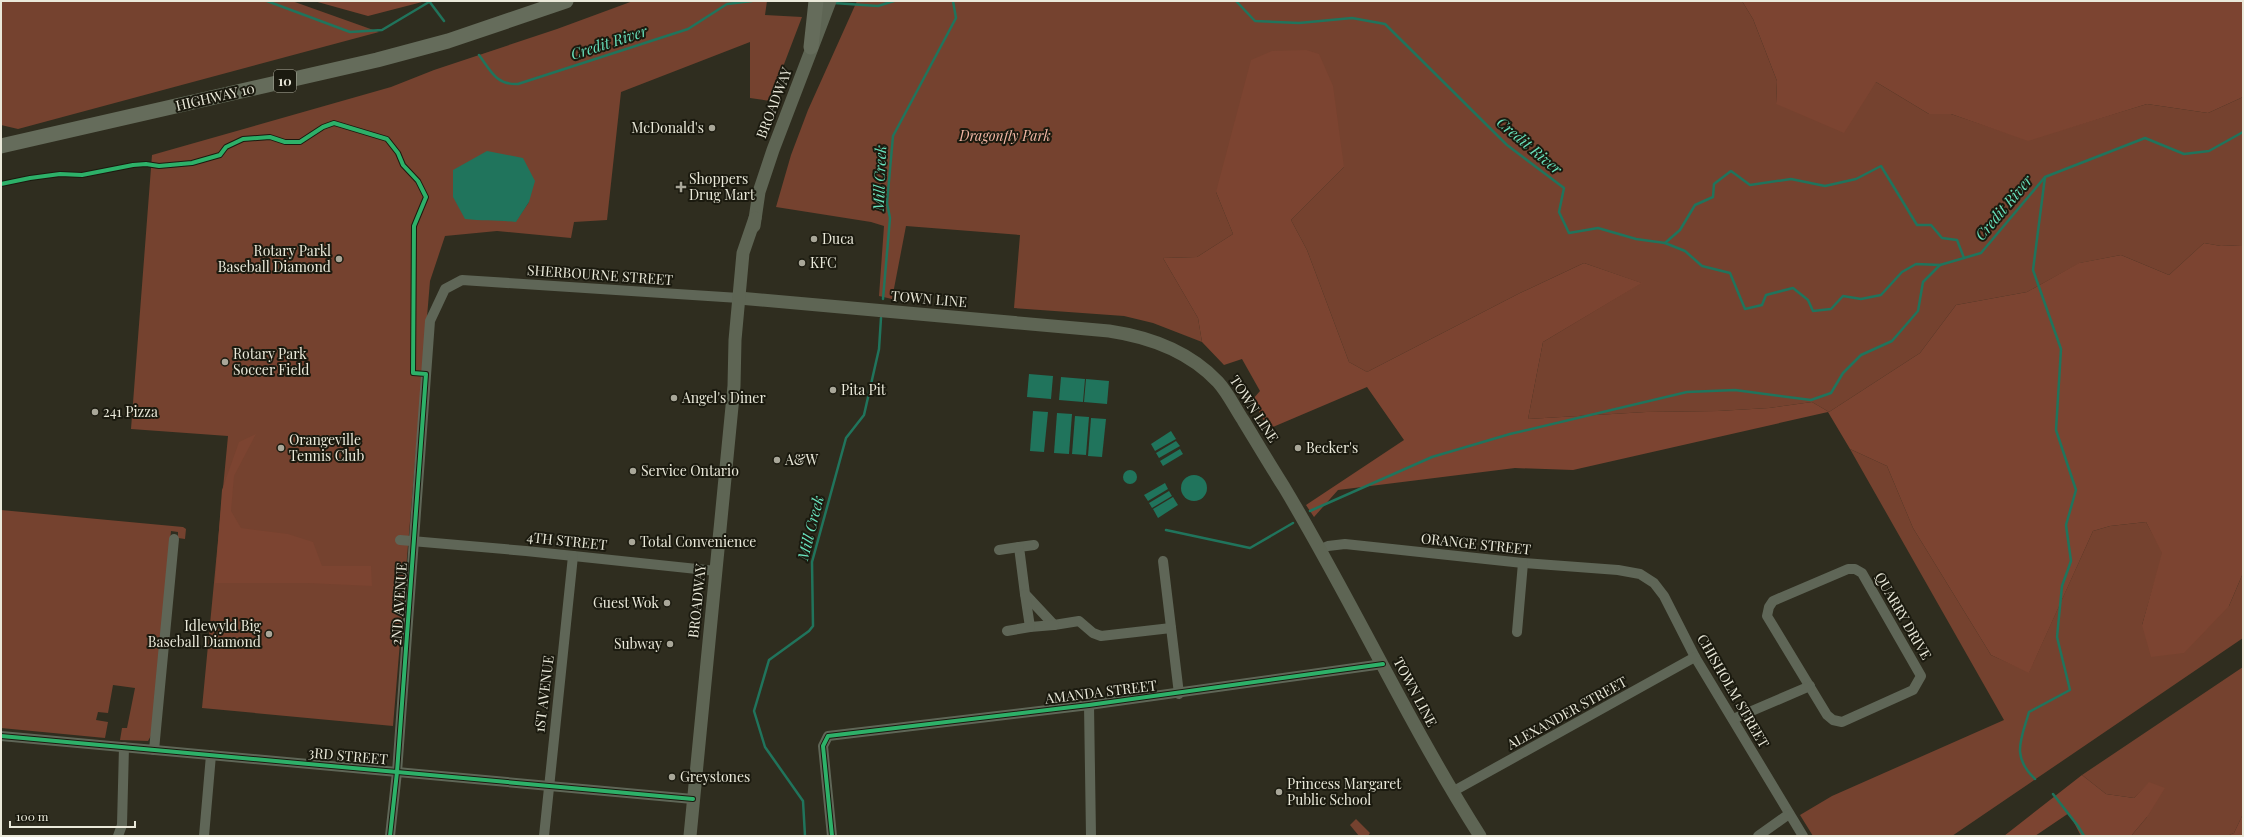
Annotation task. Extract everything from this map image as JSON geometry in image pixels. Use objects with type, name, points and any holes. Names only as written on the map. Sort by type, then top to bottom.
[{"type":"highway","name":"HIGHWAY 10","points":[[1,146],[377,60],[448,41],[566,1]]},
{"type":"highway","points":[[811,47],[822,5]]},
{"type":"main road","name":"BROADWAY","points":[[690,836],[735,369],[742,340],[742,298],[759,192],[811,47]]},
{"type":"main road","name":"TOWN LINE","points":[[742,298],[1109,331],[1156,341],[1198,364],[1224,390],[1321,549],[1383,664],[1393,686],[1452,792],[1480,836]]},
{"type":"street","name":"SHERBOURNE STREET","points":[[459,282],[462,280],[742,298]]},
{"type":"street","name":"2ND AVENUE","points":[[390,836],[397,772],[430,321],[445,289],[459,282]]},
{"type":"street","points":[[154,750],[174,540]]},
{"type":"street","name":"4TH STREET","points":[[400,540],[716,570]]},
{"type":"street","name":"ORANGE STREET","points":[[1321,549],[1328,546],[1345,544],[1523,563],[1629,571]]},
{"type":"street","points":[[999,550],[1034,545]]},
{"type":"street","points":[[1019,547],[1030,627]]},
{"type":"street","name":"1ST AVENUE","points":[[544,836],[548,786],[574,556]]},
{"type":"street","points":[[1164,561],[1179,694]]},
{"type":"street","points":[[1517,632],[1523,563]]},
{"type":"street","name":"QUARRY DRIVE","points":[[1855,569],[1862,573],[1921,676],[1919,684],[1913,690],[1842,722],[1833,720],[1827,715],[1810,686],[1767,616],[1769,607],[1773,601],[1848,570],[1855,569]]},
{"type":"street","name":"CHISHOLM STREET","points":[[1629,571],[1640,574],[1654,583],[1658,589],[1695,657],[1802,836]]},
{"type":"street","points":[[1025,594],[1054,625]]},
{"type":"street","points":[[1007,631],[1079,621],[1093,633],[1101,636],[1171,628]]},
{"type":"street","name":"ALEXANDER STREET","points":[[1452,792],[1695,657]]},
{"type":"street","name":"AMANDA STREET","points":[[832,836],[824,742],[832,735],[1179,694],[1383,664]]},
{"type":"street","points":[[1732,719],[1810,686]]},
{"type":"street","points":[[1089,705],[1091,836]]},
{"type":"street","name":"3RD STREET","points":[[1,736],[693,799]]},
{"type":"street","points":[[118,836],[122,825],[124,747]]},
{"type":"street","points":[[204,836],[211,755]]},
{"type":"street","points":[[1758,836],[1789,814]]},
{"type":"green space","points":[[1,1],[292,1],[379,32],[18,129],[1,125]]},
{"type":"green space","points":[[633,1],[767,1],[765,15],[802,17],[770,101],[750,98],[750,42],[621,92],[607,220],[574,222],[571,238],[497,231],[445,236],[430,281],[393,726],[202,708],[228,436],[131,429],[152,155],[391,87],[434,70],[557,29]],"holes":[[[529,202],[516,221],[500,220]]]},
{"type":"green space","name":"Dragonfly Park","points":[[857,1],[1742,1],[1753,19],[1777,81],[1776,104],[1876,82],[1929,114],[1951,114],[2028,140],[2147,104],[2208,113],[2243,97],[2243,245],[2221,246],[2204,243],[2169,275],[2121,255],[2080,263],[2027,292],[1956,305],[1920,353],[1829,412],[1812,402],[1769,408],[1718,411],[1646,412],[1528,419],[1543,342],[1641,283],[1584,263],[1520,293],[1367,372],[1349,362],[1307,250],[1291,220],[1344,167],[1216,192],[1233,234],[1197,257],[1163,258],[1198,318],[1202,342],[1153,323],[1124,316],[1014,308],[1020,235],[906,226],[892,299],[879,296],[884,226],[871,222],[776,207],[791,155],[808,110]]},
{"type":"green space","points":[[1850,449],[1887,466],[1913,528],[1991,655],[2029,672],[2093,531],[2110,526],[2146,522],[2163,553],[2142,625],[2229,606],[2243,573],[2243,638],[1952,836],[1813,836],[1800,815],[1832,796],[2004,720]]},
{"type":"green space","points":[[1,510],[183,527],[186,529],[185,539],[178,538],[178,532],[171,531],[152,734],[148,741],[120,740],[122,728],[127,728],[135,688],[113,685],[108,713],[98,712],[96,720],[108,722],[105,738],[1,728]]},
{"type":"green space","points":[[2243,667],[2243,814],[2234,833],[2227,836],[2131,836],[2147,817],[2149,783],[2134,798],[2106,794],[2082,775]]},
{"type":"green space","points":[[1356,819],[1370,833],[1368,836],[1359,836],[1350,825]]},
{"type":"shaded area","points":[[314,1],[426,1],[368,16]]},
{"type":"shaded area","points":[[1742,1],[2243,1],[2243,97],[2208,113],[2147,104],[2028,141],[1951,114],[1929,114],[1876,82],[1844,133],[1776,104],[1777,81],[1753,19]]},
{"type":"shaded area","points":[[1306,50],[1319,54],[1333,86],[1344,167],[1291,220],[1307,250],[1349,362],[1367,372],[1520,293],[1584,263],[1642,283],[1543,342],[1528,419],[1646,412],[1718,411],[1769,408],[1812,402],[1829,412],[1920,353],[1956,305],[2027,292],[2079,263],[2121,255],[2169,275],[2204,243],[2221,246],[2243,245],[2243,573],[2229,606],[2184,653],[2151,657],[2142,625],[2162,553],[2146,522],[2110,526],[2093,531],[2029,673],[1991,655],[1913,528],[1887,466],[1850,449],[1828,412],[1573,470],[1515,468],[1338,490],[1314,517],[1306,505],[1404,440],[1367,387],[1268,429],[1253,399],[1260,391],[1242,359],[1224,365],[1202,342],[1198,318],[1163,258],[1197,257],[1233,234],[1216,192],[1251,60],[1272,51]]},
{"type":"shaded area","points":[[487,151],[523,158],[535,181],[529,202],[516,222],[465,219],[453,197],[453,170]]},
{"type":"shaded area","points":[[1029,374],[1053,376],[1051,399],[1027,397]]},
{"type":"shaded area","points":[[1061,377],[1085,379],[1083,402],[1059,400]]},
{"type":"shaded area","points":[[1086,379],[1109,381],[1107,404],[1084,402]]},
{"type":"shaded area","points":[[1033,411],[1048,412],[1044,452],[1030,451]]},
{"type":"shaded area","points":[[1057,413],[1072,414],[1069,454],[1054,453]]},
{"type":"shaded area","points":[[1075,416],[1089,417],[1086,455],[1072,454]]},
{"type":"shaded area","points":[[1091,418],[1106,419],[1102,457],[1088,456]]},
{"type":"shaded area","points":[[1171,431],[1176,439],[1155,451],[1151,444]]},
{"type":"shaded area","points":[[256,434],[234,476],[231,511],[241,528],[288,534],[313,542],[322,566],[371,566],[372,586],[308,583],[215,583],[222,490],[239,442]]},
{"type":"shaded area","points":[[1176,441],[1180,446],[1159,458],[1156,453]]},
{"type":"shaded area","points":[[1180,449],[1183,454],[1163,466],[1160,461]]},
{"type":"shaded area","points":[[1130,470],[1135,472],[1137,477],[1135,482],[1130,484],[1125,482],[1123,477],[1125,472]]},
{"type":"shaded area","points":[[1194,475],[1203,479],[1207,488],[1203,497],[1194,501],[1185,497],[1181,488],[1185,479]]},
{"type":"shaded area","points":[[1165,483],[1168,489],[1148,501],[1144,495]]},
{"type":"shaded area","points":[[1169,491],[1172,496],[1152,508],[1149,503]]},
{"type":"shaded area","points":[[1173,497],[1178,505],[1158,518],[1153,509]]},
{"type":"shaded area","points":[[2082,775],[2106,794],[2134,798],[2149,782],[2165,788],[2147,817],[2131,836],[2081,836],[2069,813],[2035,836],[2004,836]]},
{"type":"shaded area","points":[[2243,814],[2243,836],[2227,836],[2234,833]]},
{"type":"waterway","points":[[267,1],[350,32],[382,30],[429,2]]},
{"type":"waterway","name":"Credit River","points":[[429,1],[444,21]]},
{"type":"waterway","name":"Credit River","points":[[479,55],[499,79],[510,84],[518,84],[688,29],[727,4],[752,1]]},
{"type":"waterway","name":"Credit River","points":[[834,3],[878,6],[894,1]]},
{"type":"waterway","name":"Mill Creek","points":[[883,299],[890,218],[887,203],[893,136],[956,18],[953,1]]},
{"type":"waterway","name":"Credit River","points":[[1236,1],[1255,21],[1299,23],[1352,18],[1385,24],[1507,145],[1564,188],[1559,212],[1569,233],[1598,228],[1636,239],[1665,243],[1685,251],[1702,266],[1730,273],[1745,309],[1762,305],[1766,295],[1793,288],[1808,300],[1813,311],[1831,309],[1843,296],[1861,299],[1881,295],[1902,272],[1916,264],[1940,265],[1981,253],[2045,177],[2145,138],[2184,154],[2209,151],[2243,132]]},
{"type":"waterway","points":[[1665,243],[1680,230],[1695,205],[1713,197],[1714,184],[1731,171],[1750,185],[1791,179],[1825,186],[1856,179],[1881,166],[1917,225],[1931,225],[1942,238],[1957,240],[1964,258]]},
{"type":"waterway","points":[[2035,779],[2028,771],[2020,755],[2021,739],[2029,712],[2070,690],[2057,637],[2062,586],[2071,561],[2066,525],[2076,490],[2056,430],[2061,349],[2033,270],[2045,177]]},
{"type":"waterway","points":[[1310,511],[1432,457],[1510,434],[1687,392],[1735,390],[1811,400],[1831,393],[1843,373],[1861,355],[1892,341],[1918,311],[1923,282],[1940,265]]},
{"type":"waterway","name":"Mill Creek","points":[[805,836],[803,801],[765,747],[754,711],[769,660],[809,631],[813,626],[812,562],[846,438],[864,415],[879,349],[881,318]]},
{"type":"waterway","points":[[1166,530],[1250,548],[1293,523]]},
{"type":"waterway","points":[[2053,794],[2084,836]]},
{"type":"cycle path","points":[[1,184],[60,174],[82,175],[133,165],[146,164],[159,166],[192,163],[220,155],[226,147],[243,139],[270,137],[285,142],[300,142],[323,127],[334,123],[387,139],[398,153],[403,165],[418,181],[426,197],[414,226],[413,373],[426,374],[397,772],[390,836]]},
{"type":"cycle path","points":[[832,836],[823,746],[828,736],[1089,705],[1383,664]]},
{"type":"cycle path","points":[[1,736],[693,799]]},
{"type":"place","name":"McDonald's","points":[[712,128]]},
{"type":"place","name":"Shoppers Drug Mart","points":[[681,187]]},
{"type":"place","name":"Duca","points":[[814,239]]},
{"type":"place","name":"Rotary Parkl Baseball Diamond","points":[[339,259]]},
{"type":"place","name":"KFC","points":[[802,263]]},
{"type":"place","name":"Rotary Park Soccer Field","points":[[225,362]]},
{"type":"place","name":"Pita Pit","points":[[833,390]]},
{"type":"place","name":"Angel's Diner","points":[[674,398]]},
{"type":"place","name":"241 Pizza","points":[[95,412]]},
{"type":"place","name":"Orangeville Tennis Club","points":[[281,448]]},
{"type":"place","name":"Becker's","points":[[1298,448]]},
{"type":"place","name":"A&W","points":[[777,460]]},
{"type":"place","name":"Service Ontario","points":[[633,471]]},
{"type":"place","name":"Total Convenience","points":[[632,542]]},
{"type":"place","name":"Guest Wok","points":[[667,603]]},
{"type":"place","name":"Idlewyld Big Baseball Diamond","points":[[269,634]]},
{"type":"place","name":"Subway","points":[[670,644]]},
{"type":"place","name":"Greystones","points":[[672,777]]},
{"type":"place","name":"Princess Margaret Public School","points":[[1279,792]]}]
